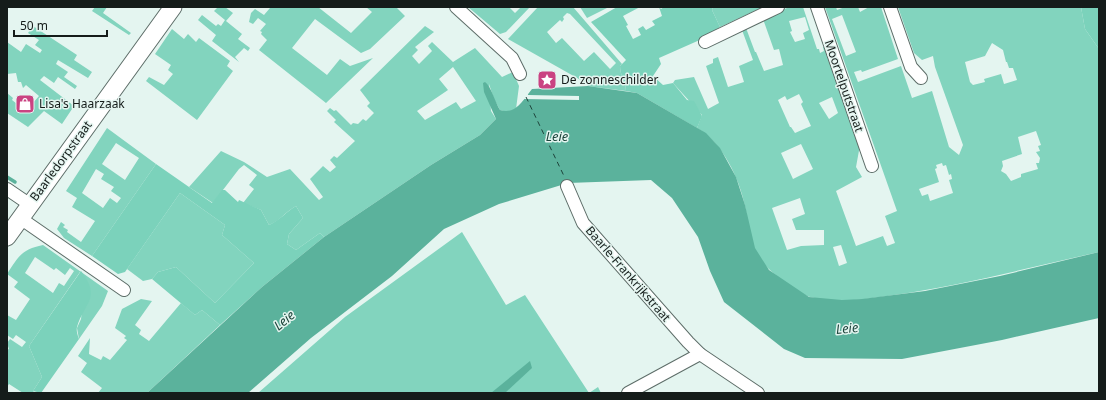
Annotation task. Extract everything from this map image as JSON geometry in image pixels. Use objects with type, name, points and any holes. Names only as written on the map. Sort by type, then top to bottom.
[{"type":"main road","name":"Baarledorpstraat","points":[[7,237],[29,204],[173,7]]},
{"type":"street","points":[[456,7],[512,58],[520,74]]},
{"type":"street","points":[[705,42],[778,7]]},
{"type":"street","name":"Moortelputstraat","points":[[817,7],[872,166]]},
{"type":"street","points":[[890,7],[911,67],[921,78]]},
{"type":"street","name":"Baarle-Frankrijkstraat","points":[[567,186],[583,223],[700,354],[758,393]]},
{"type":"street","points":[[7,189],[29,204]]},
{"type":"street","points":[[20,218],[124,290]]},
{"type":"street","points":[[628,393],[700,354]]},
{"type":"shaded area","points":[[95,7],[107,7],[103,13],[131,33],[129,35],[92,11]]},
{"type":"shaded area","points":[[218,7],[225,7],[233,13],[226,21],[242,34],[238,39],[250,48],[248,51],[244,48],[235,57],[239,62],[212,41],[216,35],[198,20],[202,15],[216,26],[218,24],[221,26],[225,20],[214,11]]},
{"type":"shaded area","points":[[268,7],[318,7],[351,33],[372,12],[366,7],[396,7],[405,16],[370,49],[361,53],[315,19],[292,48],[327,75],[340,59],[350,66],[373,58],[326,103],[259,50],[267,40],[260,31],[266,24],[258,18],[253,24],[249,22],[251,13],[255,9],[264,15],[270,8]]},
{"type":"shaded area","points":[[468,7],[509,7],[515,13],[521,7],[530,7],[506,32],[500,34]]},
{"type":"shaded area","points":[[538,7],[573,7],[622,64],[620,66],[620,70],[626,91],[588,86],[586,83],[508,39]],"holes":[[[567,13],[570,14],[616,63],[610,69],[594,52],[584,61],[562,38],[556,43],[547,32],[560,20],[562,22],[564,19],[563,17]]]},
{"type":"shaded area","points":[[580,7],[609,7],[587,18]]},
{"type":"shaded area","points":[[617,7],[640,7],[623,16],[628,25],[626,26],[633,39],[641,35],[638,29],[643,26],[646,30],[655,25],[652,21],[662,16],[659,7],[661,9],[664,7],[713,7],[712,10],[720,27],[702,39],[659,58],[661,64],[653,76],[663,85],[673,83],[687,100],[694,101],[702,116],[697,128],[637,93],[626,91],[620,66],[626,60],[591,22]]},
{"type":"shaded area","points":[[713,7],[763,7],[720,27],[712,10]]},
{"type":"shaded area","points":[[789,7],[803,7],[817,49],[819,49],[820,53],[824,51],[823,47],[826,46],[860,145],[856,167],[862,177],[836,191],[856,246],[883,236],[887,246],[895,243],[885,216],[897,211],[825,7],[836,7],[837,10],[845,7],[858,7],[860,12],[869,7],[881,7],[898,59],[862,72],[861,70],[854,72],[858,82],[901,66],[912,98],[932,91],[949,147],[959,155],[963,145],[935,67],[933,56],[922,60],[914,53],[898,7],[1081,7],[1085,29],[1099,49],[1099,252],[946,286],[863,299],[820,299],[810,297],[789,285],[768,268],[755,250],[739,184],[734,173],[715,143],[697,128],[702,115],[673,83],[675,80],[694,77],[708,109],[719,103],[706,66],[713,63],[713,59],[718,57],[728,87],[744,82],[739,66],[753,60],[742,30],[746,28],[764,71],[783,65],[779,49],[774,50],[763,19]],"holes":[[[842,15],[856,52],[846,56],[832,19]],[[805,17],[809,30],[803,33],[805,39],[795,42],[790,32],[792,31],[789,21]],[[992,43],[1003,50],[1006,62],[1009,68],[1013,68],[1017,80],[1004,84],[1001,74],[984,79],[985,82],[973,85],[970,82],[965,62],[985,56]],[[799,94],[803,102],[801,104],[811,126],[795,133],[790,127],[778,100],[785,96],[787,100]],[[832,97],[838,113],[829,119],[819,103]],[[1036,131],[1041,145],[1038,146],[1040,151],[1036,152],[1040,158],[1039,163],[1036,163],[1038,169],[1021,174],[1021,177],[1011,181],[1006,174],[1001,171],[1003,166],[1002,161],[1022,154],[1018,137]],[[801,144],[813,169],[793,179],[781,153]],[[942,163],[943,166],[946,165],[949,175],[951,174],[952,179],[949,180],[953,193],[930,201],[928,194],[922,196],[919,189],[939,182],[935,169],[937,168],[936,165]],[[800,198],[805,214],[792,219],[796,230],[824,230],[824,245],[801,246],[787,250],[772,208]],[[841,245],[847,263],[839,266],[833,247]]]},
{"type":"shaded area","points":[[1081,7],[1099,7],[1099,49],[1085,29]]},
{"type":"shaded area","points":[[33,26],[77,55],[74,60],[92,72],[88,78],[58,60],[56,64],[68,72],[64,77],[77,86],[75,89],[58,77],[54,83],[44,76],[40,80],[74,106],[62,124],[44,111],[28,127],[7,113],[7,93],[13,98],[12,100],[26,111],[39,96],[26,85],[23,88],[21,82],[18,82],[16,73],[7,74],[7,42],[21,52],[26,44],[40,53],[42,50],[35,45],[39,40],[28,33]]},
{"type":"shaded area","points":[[425,26],[434,32],[415,47],[418,50],[412,56],[419,64],[432,51],[428,46],[432,42],[453,62],[475,48],[502,77],[513,72],[519,86],[516,109],[507,112],[500,110],[494,99],[489,84],[491,111],[496,119],[480,135],[431,165],[324,237],[320,233],[296,250],[287,244],[289,234],[303,218],[296,206],[269,225],[261,210],[243,203],[254,189],[249,185],[257,175],[244,165],[239,169],[213,203],[189,187],[221,151],[244,162],[267,177],[290,169],[319,200],[323,197],[310,179],[323,166],[330,172],[336,167],[330,160],[334,156],[337,158],[355,141],[334,122],[336,120],[327,111],[330,108],[334,111],[336,110],[351,125],[353,123],[358,124],[363,119],[366,121],[374,113],[367,106],[370,103],[360,90]],"holes":[[[453,67],[476,101],[461,109],[456,102],[425,120],[417,111],[448,90],[439,79]]]},
{"type":"shaded area","points":[[172,29],[184,39],[188,34],[196,42],[199,38],[230,61],[227,66],[233,71],[197,120],[146,81],[149,77],[164,85],[173,74],[168,70],[171,65],[155,54]]},
{"type":"shaded area","points":[[107,128],[156,164],[92,256],[64,238],[57,229],[61,222],[65,225],[63,227],[68,230],[67,232],[81,242],[95,221],[72,207],[77,198],[66,191]],"holes":[[[116,143],[139,158],[125,180],[102,164]],[[96,169],[104,174],[101,179],[114,187],[111,191],[121,198],[117,203],[110,198],[103,208],[82,193]]]},
{"type":"shaded area","points":[[156,164],[212,203],[222,190],[225,190],[238,202],[239,200],[261,210],[269,225],[296,206],[303,218],[289,234],[287,244],[296,250],[320,233],[324,237],[262,287],[220,325],[202,310],[195,315],[152,279],[158,272],[176,267],[215,303],[254,263],[222,235],[225,225],[180,193],[125,272],[118,274],[92,256]]},
{"type":"shaded area","points":[[180,193],[225,225],[222,235],[254,263],[215,303],[176,267],[158,272],[152,279],[143,281],[127,269]]},
{"type":"shaded area","points":[[462,232],[506,305],[525,295],[589,393],[258,393],[345,317]]},
{"type":"shaded area","points":[[43,245],[108,291],[102,306],[79,339],[77,328],[81,319],[86,279],[80,272],[29,346],[42,377],[33,391],[35,393],[23,393],[9,384],[7,387],[7,350],[9,349],[7,343],[10,339],[22,347],[26,342],[16,335],[13,339],[7,335],[7,315],[16,320],[30,299],[14,287],[18,282],[7,274],[14,263],[25,251]],"holes":[[[35,257],[54,270],[56,268],[65,275],[70,268],[74,271],[64,286],[59,283],[53,293],[25,273]]]},
{"type":"shaded area","points":[[81,271],[87,280],[91,294],[90,300],[77,327],[79,339],[41,393],[33,391],[42,377],[29,346]]},
{"type":"shaded area","points":[[141,299],[152,301],[135,325],[141,330],[139,334],[149,341],[181,303],[195,315],[202,310],[220,325],[147,393],[98,393],[102,388],[81,372],[87,363],[78,356],[90,338],[89,354],[101,360],[103,356],[110,360],[127,340],[124,338],[126,336],[115,328],[122,309]]},
{"type":"shaded area","points":[[598,387],[601,393],[589,393]]},
{"type":"water","name":"Leie","points":[[485,82],[500,110],[506,111],[519,106],[532,89],[588,86],[637,93],[706,133],[720,148],[736,177],[745,205],[755,248],[769,270],[809,297],[842,300],[862,299],[925,291],[1000,276],[1099,252],[1099,318],[1002,340],[902,359],[805,358],[784,349],[724,302],[710,271],[698,237],[672,198],[651,180],[568,183],[499,204],[444,229],[392,276],[311,338],[248,393],[147,393],[262,287],[324,237],[431,165],[480,135],[496,119],[484,92],[483,83]]},
{"type":"water","points":[[530,361],[532,368],[505,393],[491,393]]},
{"type":"pier","points":[[527,92],[528,95],[579,96],[579,100],[524,99]]},
{"type":"waterway","points":[[7,177],[15,182]]},
{"type":"ferry route","points":[[526,97],[564,176]]},
{"type":"place","name":"De zonneschilder","points":[[547,80]]},
{"type":"place","name":"Lisa's Haarzaak","points":[[25,104]]}]
